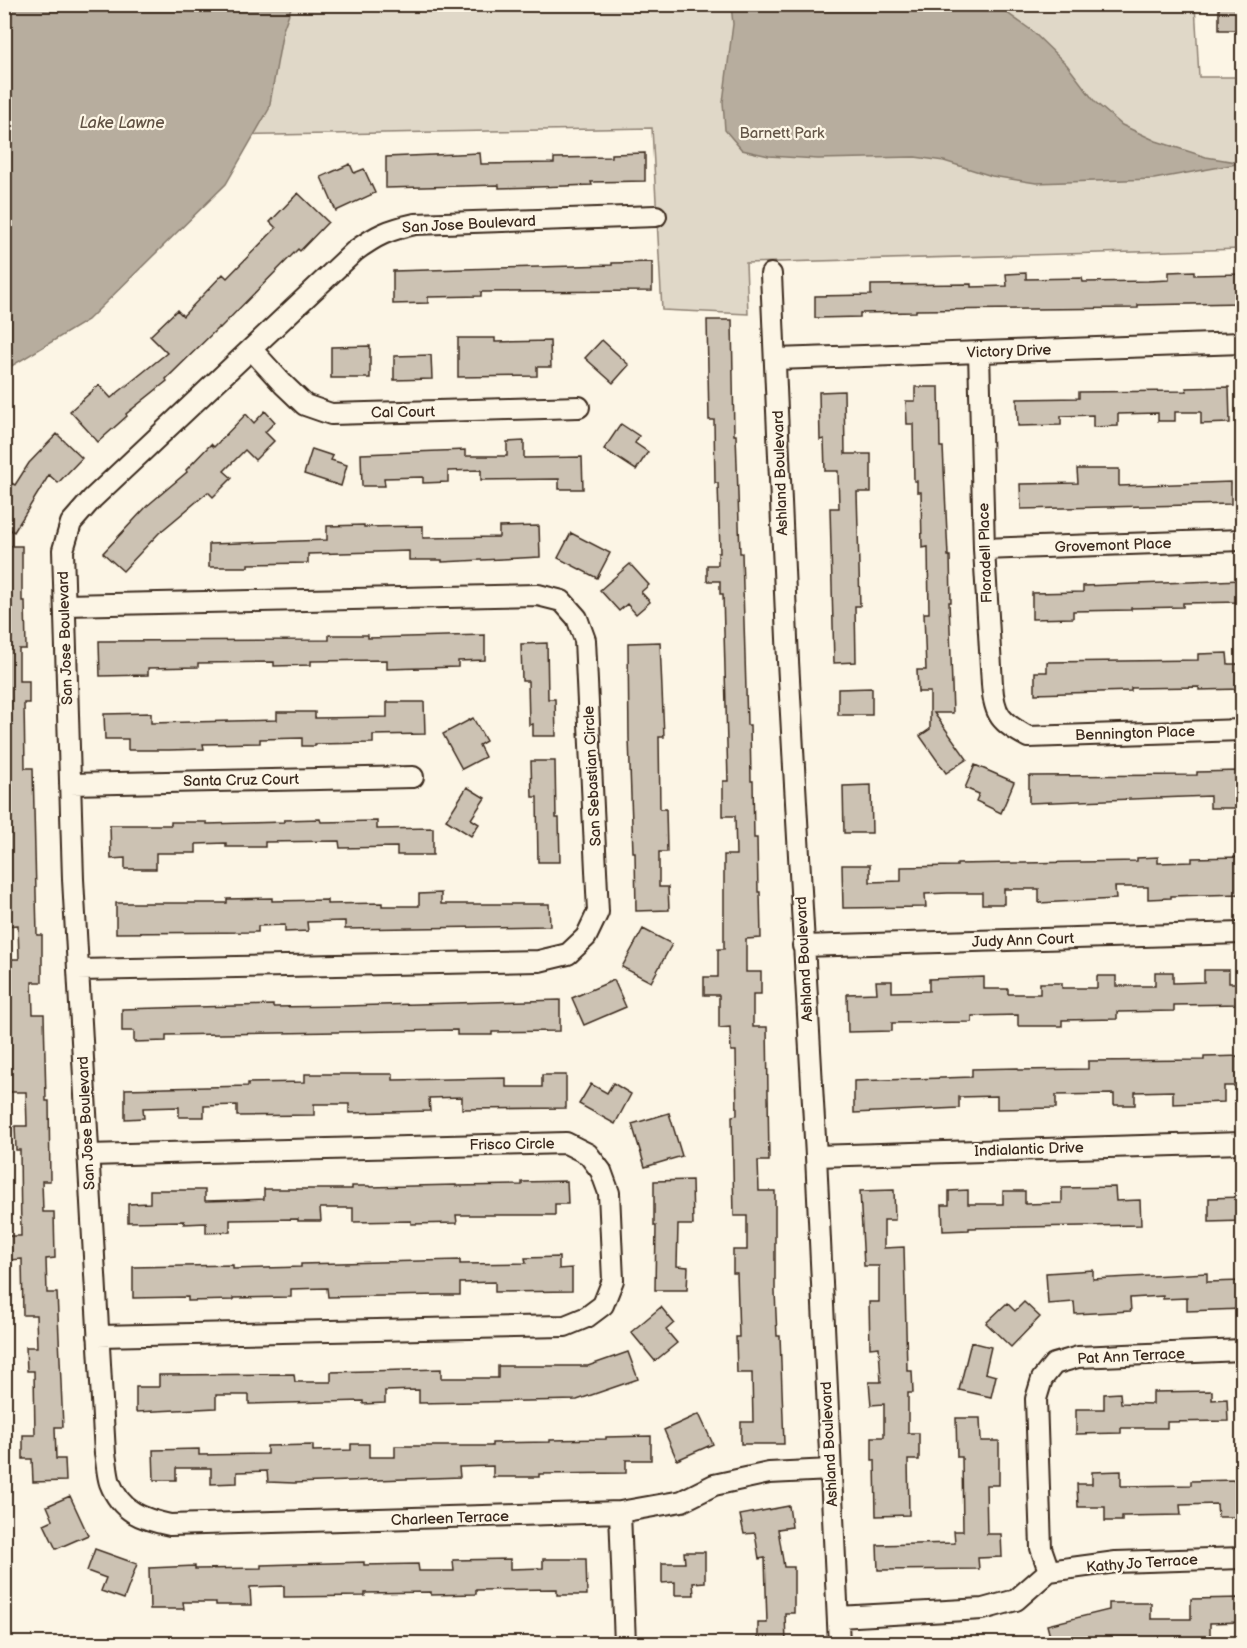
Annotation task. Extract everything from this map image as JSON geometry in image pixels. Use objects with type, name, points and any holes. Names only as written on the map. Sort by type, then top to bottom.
[{"type":"street","name":"San Jose Boulevard","points":[[105,1454],[70,784],[63,550],[70,523],[355,251],[376,236],[415,224],[656,216]]},
{"type":"street","name":"Ashland Boulevard","points":[[771,274],[788,661],[816,1156],[839,1644]]},
{"type":"street","name":"Victory Drive","points":[[776,359],[1242,343]]},
{"type":"street","name":"Cal Court","points":[[252,350],[305,405],[330,414],[579,407]]},
{"type":"street","name":"Floradell Place","points":[[979,351],[984,549],[993,700],[1004,724],[1028,737]]},
{"type":"street","name":"Grovemont Place","points":[[984,549],[1242,540]]},
{"type":"street","name":"San Sebastian Circle","points":[[64,604],[538,595],[562,601],[577,618],[585,640],[598,912],[586,937],[568,954],[539,962],[78,970]]},
{"type":"street","name":"Bennington Place","points":[[1028,737],[1242,730]]},
{"type":"street","name":"Santa Cruz Court","points":[[70,784],[413,777]]},
{"type":"street","name":"Judy Ann Court","points":[[803,946],[1242,933]]},
{"type":"street","name":"Frisco Circle","points":[[88,1155],[566,1143],[588,1155],[601,1171],[609,1193],[613,1280],[603,1305],[587,1317],[565,1326],[98,1336]]},
{"type":"street","name":"Indialantic Drive","points":[[816,1156],[1242,1143]]},
{"type":"street","name":"Pat Ann Terrace","points":[[1049,1571],[1041,1548],[1036,1399],[1042,1378],[1054,1364],[1078,1357],[1242,1350]]},
{"type":"street","name":"Charleen Terrace","points":[[105,1454],[110,1482],[122,1504],[145,1520],[170,1525],[620,1512],[682,1500],[714,1485],[770,1473],[831,1470]]},
{"type":"street","points":[[620,1512],[625,1644]]},
{"type":"street","name":"Kathy Jo Terrace","points":[[1049,1571],[1116,1562],[1242,1558]]},
{"type":"street","points":[[838,1617],[983,1609],[1016,1600],[1049,1571]]},
{"type":"green space","name":"Barnett Park","points":[[4,5],[1195,5],[1199,77],[1242,77],[1242,249],[746,263],[748,314],[662,310],[652,128],[5,140]]},
{"type":"water","name":"Lake Lawne","points":[[5,4],[292,5],[283,30],[269,109],[226,184],[88,320],[5,370]]},
{"type":"water","points":[[731,5],[996,5],[1031,30],[1067,65],[1095,102],[1122,125],[1156,141],[1206,157],[1242,163],[1154,179],[1036,183],[992,176],[944,161],[915,157],[818,159],[769,156],[742,150],[725,130],[723,102],[733,24]]},
{"type":"building","points":[[1219,4],[1242,4],[1242,30],[1219,30]]},
{"type":"building","points":[[480,153],[481,164],[554,163],[554,158],[611,157],[611,154],[645,153],[645,181],[591,182],[592,185],[537,187],[499,188],[499,185],[386,188],[386,157]]},
{"type":"building","points":[[350,164],[354,173],[364,169],[375,193],[336,211],[321,177]]},
{"type":"building","points":[[298,193],[328,222],[166,379],[167,381],[126,414],[127,416],[98,442],[70,411],[99,385],[111,398],[167,353],[150,336],[177,310],[183,316],[223,274],[227,278],[276,228],[270,222]]},
{"type":"building","points":[[652,262],[652,291],[481,292],[481,296],[428,297],[428,303],[393,304],[393,271]]},
{"type":"building","points":[[1194,271],[1194,275],[1242,274],[1242,303],[1138,305],[1138,308],[916,310],[916,312],[860,313],[860,317],[815,318],[815,296],[871,295],[871,285],[1007,286],[1006,274],[1026,273],[1026,279],[1082,278],[1083,282],[1148,281],[1169,280],[1169,272]]},
{"type":"building","points":[[707,320],[732,320],[734,435],[736,435],[740,553],[742,553],[747,725],[750,725],[751,781],[753,781],[754,838],[757,838],[761,938],[746,939],[746,972],[761,972],[761,994],[753,994],[753,1027],[767,1027],[769,1161],[758,1161],[759,1191],[775,1191],[775,1292],[777,1336],[780,1336],[784,1444],[741,1444],[741,1422],[753,1422],[752,1373],[737,1373],[736,1337],[739,1337],[737,1273],[733,1273],[733,1250],[747,1250],[747,1216],[734,1216],[732,1116],[737,1115],[736,1051],[731,1051],[730,1027],[719,1028],[719,995],[704,995],[704,977],[718,977],[718,949],[724,949],[724,855],[736,855],[735,816],[723,816],[723,781],[728,781],[723,594],[720,594],[720,581],[707,581],[707,565],[718,565],[718,553],[720,553],[718,483],[715,483],[714,420],[709,420]]},
{"type":"building","points":[[458,338],[495,338],[495,342],[550,341],[551,367],[537,367],[537,376],[458,377]]},
{"type":"building","points":[[602,340],[629,365],[613,383],[585,358]]},
{"type":"building","points":[[370,346],[370,378],[331,378],[331,347]]},
{"type":"building","points":[[431,355],[432,379],[394,380],[394,356]]},
{"type":"building","points":[[915,387],[939,387],[940,447],[943,447],[948,556],[950,556],[951,602],[949,602],[953,713],[934,713],[967,759],[946,773],[920,736],[930,729],[930,692],[918,692],[917,670],[926,670],[924,613],[929,613],[928,547],[922,548],[921,492],[917,492],[917,481],[914,481],[913,424],[907,424],[906,401],[915,401]]},
{"type":"building","points":[[1229,387],[1230,423],[1201,424],[1201,412],[1175,412],[1175,421],[1158,421],[1158,413],[1118,414],[1118,426],[1093,427],[1093,415],[1061,416],[1061,425],[1018,426],[1017,399],[1079,398],[1079,392],[1187,391],[1186,388]]},
{"type":"building","points":[[844,391],[845,454],[871,454],[871,492],[857,492],[860,606],[855,606],[856,662],[834,663],[830,508],[839,508],[838,471],[825,471],[824,439],[820,440],[819,392]]},
{"type":"building","points":[[265,411],[275,422],[265,432],[274,441],[255,460],[245,450],[224,471],[232,478],[213,497],[208,492],[159,533],[123,571],[103,553],[147,506],[187,472],[186,470],[211,444],[214,447],[246,414],[254,423]]},
{"type":"building","points":[[621,424],[639,436],[635,443],[648,452],[636,470],[604,449]]},
{"type":"building","points":[[57,434],[82,458],[58,483],[49,475],[14,532],[4,526],[4,479],[15,485],[29,463]]},
{"type":"building","points":[[524,441],[524,458],[582,457],[583,489],[559,489],[559,479],[481,480],[481,470],[448,471],[448,482],[423,483],[423,477],[384,478],[385,486],[362,486],[361,454],[465,450],[465,456],[507,456],[507,442]]},
{"type":"building","points":[[312,449],[333,456],[331,460],[347,465],[341,486],[304,474]]},
{"type":"building","points":[[1077,469],[1119,469],[1119,486],[1231,482],[1231,504],[1021,509],[1020,484],[1078,483]]},
{"type":"building","points":[[364,525],[364,527],[423,526],[423,538],[499,537],[499,527],[539,526],[540,557],[442,562],[442,560],[409,560],[409,551],[308,554],[308,563],[209,567],[209,544],[327,540],[327,526]]},
{"type":"building","points":[[571,533],[610,553],[597,578],[558,558]]},
{"type":"building","points":[[4,546],[22,546],[22,601],[25,601],[26,649],[19,649],[19,681],[29,681],[29,703],[24,703],[25,768],[33,768],[37,935],[42,935],[42,982],[32,982],[33,1014],[44,1014],[46,1101],[49,1101],[50,1181],[42,1181],[43,1212],[54,1212],[55,1258],[46,1259],[47,1293],[57,1293],[63,1427],[55,1427],[56,1459],[65,1459],[66,1481],[33,1482],[32,1459],[23,1459],[23,1435],[35,1435],[34,1371],[27,1371],[26,1347],[37,1347],[36,1315],[23,1315],[22,1259],[9,1260],[8,1236],[21,1236],[20,1150],[16,1150],[15,1126],[27,1126],[26,1092],[10,1092],[7,959],[19,959],[18,925],[4,926]]},
{"type":"building","points":[[630,564],[649,585],[641,592],[650,602],[636,614],[627,604],[619,611],[600,590]]},
{"type":"building","points":[[1242,580],[1242,602],[1183,603],[1183,607],[1073,611],[1073,618],[1032,619],[1032,593],[1083,592],[1083,586]]},
{"type":"building","points":[[329,635],[368,635],[368,638],[485,635],[485,660],[458,661],[458,667],[387,669],[387,660],[311,661],[311,665],[274,666],[274,662],[198,663],[198,667],[148,668],[148,675],[100,676],[99,641],[329,640]]},
{"type":"building","points":[[660,642],[664,737],[659,737],[660,809],[666,809],[667,852],[659,852],[659,887],[668,887],[669,910],[636,911],[629,738],[628,643]]},
{"type":"building","points":[[547,643],[548,699],[555,699],[556,736],[533,736],[533,724],[529,725],[528,681],[522,681],[521,644]]},
{"type":"building","points":[[1227,653],[1228,664],[1241,664],[1241,689],[1131,688],[1131,691],[1035,694],[1035,672],[1047,672],[1047,662],[1198,660],[1198,654]]},
{"type":"building","points":[[872,688],[872,715],[838,715],[838,689]]},
{"type":"building","points":[[387,702],[424,702],[425,734],[373,735],[373,743],[302,746],[302,738],[260,739],[260,743],[203,744],[204,749],[169,750],[128,750],[128,739],[105,739],[104,714],[151,713],[151,723],[277,720],[277,712],[315,712],[315,718],[387,717]]},
{"type":"building","points":[[473,718],[486,741],[479,745],[485,757],[462,769],[443,734]]},
{"type":"building","points":[[531,761],[555,761],[556,818],[559,818],[560,862],[538,862],[537,797],[532,797]]},
{"type":"building","points":[[975,765],[1014,782],[1001,813],[976,801],[979,794],[965,788]]},
{"type":"building","points":[[1239,771],[1239,808],[1210,808],[1210,796],[1029,803],[1029,776],[1197,775],[1197,772]]},
{"type":"building","points":[[871,785],[872,833],[844,833],[843,786]]},
{"type":"building","points":[[467,787],[485,798],[471,819],[479,824],[471,836],[446,820]]},
{"type":"building","points":[[320,819],[321,822],[377,821],[377,829],[433,828],[433,855],[397,855],[397,847],[340,848],[339,841],[265,842],[265,847],[226,847],[226,843],[196,844],[196,853],[156,853],[156,869],[125,869],[125,858],[111,859],[110,825],[171,825],[171,822],[207,822],[207,824],[284,822],[284,820]]},
{"type":"building","points":[[1158,857],[1158,863],[1192,862],[1192,858],[1242,857],[1242,894],[1148,899],[1148,887],[1115,887],[1116,899],[1039,903],[1039,889],[1004,889],[1004,904],[982,904],[982,893],[948,893],[925,894],[926,907],[843,908],[842,865],[870,865],[870,882],[901,881],[901,867],[1137,861],[1137,858]]},
{"type":"building","points":[[441,893],[441,904],[549,904],[550,926],[345,929],[345,921],[307,922],[308,931],[285,932],[285,925],[258,926],[258,932],[116,933],[116,903],[227,903],[227,899],[272,898],[272,901],[327,900],[327,904],[382,903],[382,906],[419,906],[419,894]]},
{"type":"building","points":[[643,929],[672,944],[651,982],[622,967]]},
{"type":"building","points":[[1204,970],[1229,970],[1229,983],[1242,983],[1242,1004],[1174,1005],[1174,1011],[1117,1012],[1117,1019],[1062,1020],[1062,1026],[1018,1026],[1018,1015],[972,1016],[972,1022],[892,1023],[892,1031],[848,1032],[847,994],[877,993],[876,981],[892,981],[892,992],[929,991],[929,979],[984,977],[984,989],[1008,989],[1008,994],[1040,994],[1040,983],[1062,983],[1062,988],[1097,988],[1097,976],[1116,976],[1116,986],[1155,986],[1155,972],[1173,972],[1173,983],[1204,982]]},
{"type":"building","points":[[614,980],[626,1007],[584,1025],[572,998]]},
{"type":"building","points":[[560,1000],[560,1031],[492,1032],[492,1035],[457,1035],[457,1030],[166,1035],[166,1041],[134,1042],[134,1031],[122,1031],[122,1009]]},
{"type":"building","points":[[1242,1056],[1242,1086],[1224,1086],[1224,1102],[1173,1104],[1173,1091],[1135,1092],[1135,1105],[1114,1105],[1114,1094],[1056,1095],[1056,1108],[997,1109],[997,1096],[959,1097],[959,1108],[854,1113],[854,1081],[972,1077],[972,1069],[1088,1069],[1088,1061],[1204,1060],[1204,1057]]},
{"type":"building","points":[[305,1074],[393,1074],[393,1080],[506,1078],[506,1087],[542,1087],[542,1075],[566,1075],[566,1108],[462,1109],[462,1097],[429,1098],[430,1111],[349,1113],[349,1104],[314,1104],[314,1115],[237,1116],[237,1105],[204,1106],[204,1117],[179,1117],[179,1107],[143,1108],[144,1118],[125,1119],[125,1089],[305,1082]]},
{"type":"building","points":[[613,1083],[631,1094],[615,1124],[579,1104],[591,1084],[607,1093]]},
{"type":"building","points":[[669,1113],[682,1156],[645,1167],[632,1124]]},
{"type":"building","points":[[692,1180],[693,1225],[678,1225],[677,1266],[688,1267],[687,1290],[655,1290],[654,1181]]},
{"type":"building","points":[[567,1181],[568,1204],[555,1204],[555,1215],[456,1215],[457,1223],[411,1224],[411,1221],[353,1222],[353,1208],[320,1208],[321,1221],[230,1220],[230,1232],[206,1233],[206,1223],[128,1222],[128,1204],[150,1203],[150,1190],[205,1190],[205,1201],[264,1199],[264,1189],[522,1185],[522,1182]]},
{"type":"building","points":[[1115,1187],[1116,1201],[1140,1200],[1141,1225],[969,1228],[969,1230],[943,1231],[942,1205],[949,1205],[949,1191],[968,1190],[968,1204],[1003,1204],[1003,1191],[1025,1191],[1025,1204],[1062,1203],[1062,1188]]},
{"type":"building","points":[[894,1190],[895,1220],[884,1220],[884,1248],[904,1247],[907,1371],[912,1371],[913,1393],[908,1393],[908,1433],[919,1433],[919,1460],[908,1460],[909,1515],[876,1516],[875,1460],[872,1460],[872,1437],[884,1437],[884,1404],[871,1405],[869,1382],[881,1382],[879,1347],[870,1348],[869,1302],[879,1302],[879,1266],[864,1266],[860,1191]]},
{"type":"building","points":[[1242,1197],[1242,1221],[1209,1222],[1209,1198]]},
{"type":"building","points":[[559,1257],[559,1269],[572,1268],[572,1291],[495,1292],[495,1282],[460,1283],[460,1295],[328,1297],[327,1288],[291,1289],[291,1297],[233,1298],[233,1300],[188,1301],[188,1297],[133,1298],[133,1267],[233,1265],[233,1269],[301,1267],[301,1264],[460,1260],[460,1264],[526,1263],[525,1258]]},
{"type":"building","points":[[1093,1270],[1093,1279],[1207,1273],[1207,1282],[1242,1281],[1242,1309],[1187,1311],[1187,1298],[1163,1299],[1163,1296],[1130,1298],[1131,1311],[1075,1314],[1074,1302],[1048,1304],[1046,1273]]},
{"type":"building","points":[[1024,1302],[1040,1317],[1011,1347],[986,1323],[1007,1303],[1015,1311]]},
{"type":"building","points":[[661,1307],[674,1323],[666,1330],[677,1343],[655,1361],[631,1332]]},
{"type":"building","points":[[971,1342],[991,1347],[985,1373],[996,1376],[991,1397],[959,1390]]},
{"type":"building","points":[[628,1352],[638,1379],[577,1400],[419,1403],[419,1390],[385,1391],[385,1403],[363,1404],[363,1401],[249,1404],[249,1395],[216,1395],[216,1408],[136,1412],[136,1387],[159,1387],[159,1375],[294,1374],[295,1382],[331,1382],[331,1372],[441,1369],[441,1378],[498,1378],[498,1366],[588,1366]]},
{"type":"building","points":[[1212,1391],[1212,1400],[1227,1399],[1228,1421],[1167,1422],[1167,1428],[1121,1428],[1121,1433],[1076,1434],[1076,1409],[1104,1409],[1104,1394],[1120,1393],[1121,1403],[1153,1404],[1153,1392]]},
{"type":"building","points":[[699,1414],[713,1444],[677,1460],[664,1430]]},
{"type":"building","points":[[956,1418],[980,1418],[981,1441],[999,1441],[999,1485],[986,1485],[987,1534],[1001,1534],[1002,1557],[978,1558],[979,1569],[878,1570],[877,1545],[955,1543],[954,1531],[963,1531],[962,1457],[957,1457]]},
{"type":"building","points":[[651,1436],[651,1460],[626,1460],[626,1473],[493,1477],[493,1466],[459,1467],[460,1477],[294,1483],[268,1482],[267,1471],[237,1472],[237,1483],[211,1484],[211,1468],[176,1468],[176,1480],[154,1480],[153,1450],[199,1449],[199,1455],[267,1454],[267,1446],[313,1445],[313,1451],[351,1450],[351,1444],[369,1444],[369,1457],[395,1457],[395,1446],[492,1446],[492,1443]]},
{"type":"building","points":[[1121,1471],[1121,1486],[1191,1485],[1191,1481],[1236,1480],[1237,1517],[1218,1517],[1217,1504],[1180,1505],[1181,1515],[1122,1516],[1122,1521],[1105,1521],[1105,1507],[1078,1507],[1077,1484],[1092,1484],[1092,1472]]},
{"type":"building","points":[[70,1496],[88,1535],[56,1549],[44,1524],[53,1520],[47,1506]]},
{"type":"building","points":[[789,1506],[792,1527],[778,1529],[784,1567],[794,1567],[794,1613],[785,1613],[786,1644],[758,1644],[758,1623],[767,1623],[765,1558],[759,1559],[755,1533],[744,1534],[740,1515]]},
{"type":"building","points":[[95,1549],[137,1564],[124,1599],[101,1591],[106,1578],[87,1571]]},
{"type":"building","points":[[684,1552],[705,1552],[705,1582],[693,1583],[694,1595],[675,1595],[675,1582],[662,1583],[662,1563],[685,1563]]},
{"type":"building","points":[[510,1559],[510,1569],[543,1568],[543,1559],[586,1559],[587,1595],[557,1595],[557,1589],[476,1590],[476,1594],[365,1593],[365,1596],[284,1597],[284,1586],[250,1587],[251,1605],[183,1602],[184,1609],[150,1609],[149,1568],[195,1566],[195,1569],[261,1568],[261,1565],[364,1562],[364,1565],[418,1564],[419,1571],[454,1571],[453,1560]]},
{"type":"building","points":[[1242,1598],[1242,1622],[1210,1623],[1210,1637],[1099,1638],[1100,1642],[1093,1644],[1052,1644],[1047,1625],[1109,1610],[1109,1603],[1151,1603],[1151,1619],[1191,1619],[1191,1599]]}]
